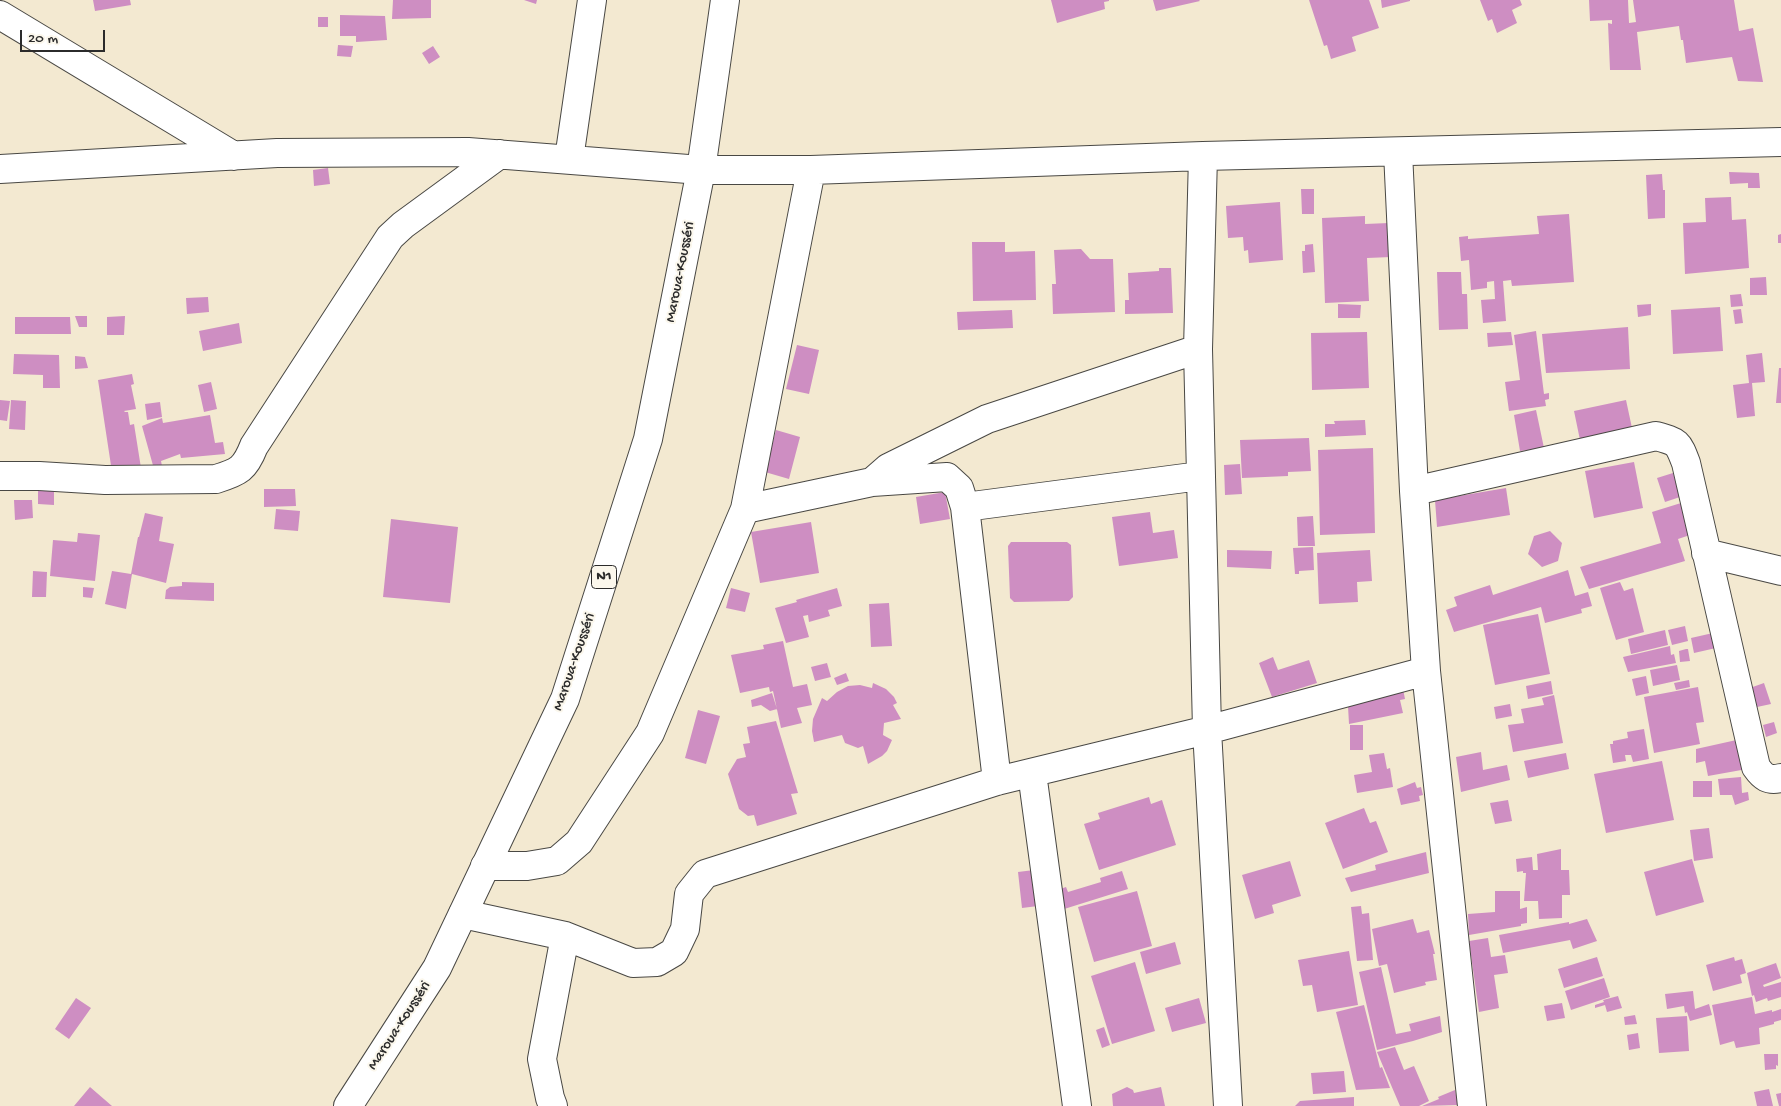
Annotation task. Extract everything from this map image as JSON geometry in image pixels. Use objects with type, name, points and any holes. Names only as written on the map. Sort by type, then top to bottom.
[{"type":"main road","points":[[569,159],[592,0]]},
{"type":"main road","name":"Maroua-Kousséri","points":[[348,1106],[437,968],[565,699],[645,448],[700,170],[725,0]]},
{"type":"main road","points":[[0,15],[234,156]]},
{"type":"main road","points":[[0,169],[287,153],[468,152],[700,170],[811,170],[1203,156],[1781,142]]},
{"type":"main road","points":[[1398,152],[1414,491],[1426,671],[1472,1106]]},
{"type":"main road","points":[[0,476],[105,480],[216,479],[233,474],[247,463],[254,446],[390,237],[403,224],[500,154]]},
{"type":"main road","points":[[1203,156],[1198,349],[1200,476],[1207,730],[1228,1106]]},
{"type":"main road","points":[[486,866],[527,866],[557,861],[579,842],[650,733],[745,509],[811,170]]},
{"type":"main road","points":[[872,482],[888,468],[987,419],[1198,349]]},
{"type":"main road","points":[[1414,491],[1656,436],[1672,441],[1680,446],[1686,463],[1756,766],[1762,776],[1773,780],[1781,778]]},
{"type":"main road","points":[[965,507],[1200,476]]},
{"type":"main road","points":[[745,509],[872,482],[947,477],[959,488],[965,507],[997,781]]},
{"type":"main road","points":[[1706,553],[1781,571]]},
{"type":"main road","points":[[463,914],[565,936],[633,963],[657,962],[674,952],[685,930],[689,894],[705,874],[997,781],[1207,730],[1426,671]]},
{"type":"main road","points":[[1032,773],[1078,1106]]},
{"type":"main road","points":[[553,1106],[542,1059],[565,936]]},
{"type":"building","points":[[93,0],[130,0],[131,5],[95,11]]},
{"type":"building","points":[[393,0],[431,0],[431,18],[392,19]]},
{"type":"building","points":[[524,0],[537,0],[536,4]]},
{"type":"building","points":[[1051,0],[1109,1],[1104,2],[1105,9],[1057,23]]},
{"type":"building","points":[[1153,0],[1199,0],[1200,1],[1156,11]]},
{"type":"building","points":[[1309,0],[1369,0],[1379,28],[1352,37],[1356,51],[1331,59],[1327,45],[1324,46]]},
{"type":"building","points":[[1381,0],[1410,0],[1410,1],[1382,8]]},
{"type":"building","points":[[1480,0],[1520,0],[1522,5],[1512,10],[1517,23],[1497,33],[1492,19],[1488,21]]},
{"type":"building","points":[[1589,0],[1628,0],[1629,23],[1636,22],[1633,0],[1734,0],[1739,31],[1753,28],[1763,82],[1738,81],[1732,57],[1686,63],[1679,26],[1637,32],[1641,70],[1610,70],[1608,23],[1612,24],[1612,20],[1590,21]]},
{"type":"building","points":[[340,15],[385,16],[387,40],[356,42],[356,36],[340,36]]},
{"type":"building","points":[[318,17],[328,17],[328,27],[318,27]]},
{"type":"building","points":[[338,45],[353,46],[351,57],[337,56]]},
{"type":"building","points":[[433,46],[440,57],[429,64],[422,53]]},
{"type":"building","points":[[328,168],[330,184],[314,186],[313,170]]},
{"type":"building","points":[[1729,172],[1759,173],[1760,188],[1748,188],[1748,183],[1730,184]]},
{"type":"building","points":[[1662,174],[1663,190],[1665,190],[1665,218],[1648,219],[1646,175]]},
{"type":"building","points":[[1301,189],[1314,189],[1314,214],[1302,214]]},
{"type":"building","points":[[1731,197],[1732,220],[1746,219],[1749,268],[1685,274],[1683,223],[1706,222],[1705,198]]},
{"type":"building","points":[[1280,202],[1283,260],[1249,263],[1248,250],[1244,251],[1243,237],[1228,238],[1226,206]]},
{"type":"building","points":[[1569,214],[1574,282],[1512,286],[1511,280],[1503,281],[1506,321],[1483,323],[1481,300],[1495,299],[1494,281],[1487,282],[1487,288],[1471,290],[1469,260],[1461,261],[1459,237],[1468,236],[1468,239],[1539,234],[1537,216]]},
{"type":"building","points":[[1365,216],[1365,224],[1389,223],[1391,257],[1367,258],[1369,301],[1325,303],[1322,218]]},
{"type":"building","points":[[1781,234],[1781,243],[1778,243],[1778,235]]},
{"type":"building","points":[[972,242],[1005,242],[1005,252],[1035,251],[1036,300],[973,301]]},
{"type":"building","points":[[1313,244],[1315,272],[1303,273],[1302,251],[1305,251],[1305,245]]},
{"type":"building","points":[[1081,249],[1090,259],[1113,259],[1115,312],[1053,314],[1052,284],[1056,284],[1054,250]]},
{"type":"building","points":[[1159,268],[1171,268],[1173,313],[1125,314],[1125,300],[1129,300],[1128,273],[1159,271]]},
{"type":"building","points":[[1437,272],[1461,272],[1462,294],[1467,294],[1468,329],[1439,330]]},
{"type":"building","points":[[1766,277],[1767,295],[1750,295],[1750,278]]},
{"type":"building","points":[[1741,294],[1743,306],[1731,307],[1730,295]]},
{"type":"building","points":[[208,297],[209,312],[187,314],[186,298]]},
{"type":"building","points":[[1338,304],[1361,305],[1360,318],[1338,318]]},
{"type":"building","points":[[1651,304],[1651,315],[1638,317],[1637,305]]},
{"type":"building","points":[[1720,307],[1723,351],[1673,354],[1671,310]]},
{"type":"building","points":[[1741,309],[1743,323],[1735,324],[1733,310]]},
{"type":"building","points":[[1012,310],[1013,328],[958,330],[957,312]]},
{"type":"building","points":[[75,316],[87,316],[87,327],[79,327]]},
{"type":"building","points":[[125,316],[124,335],[107,335],[107,317]]},
{"type":"building","points":[[15,317],[70,317],[71,334],[15,334]]},
{"type":"building","points":[[239,323],[242,343],[203,351],[199,331]]},
{"type":"building","points":[[1628,327],[1630,369],[1546,373],[1542,334]]},
{"type":"building","points":[[1536,331],[1544,394],[1549,393],[1549,399],[1545,400],[1546,406],[1509,411],[1505,382],[1520,380],[1514,335]]},
{"type":"building","points":[[1367,332],[1369,388],[1312,390],[1311,333]]},
{"type":"building","points":[[1511,332],[1513,345],[1488,347],[1487,333]]},
{"type":"building","points":[[797,345],[819,350],[809,394],[786,389]]},
{"type":"building","points":[[1762,353],[1765,382],[1752,383],[1755,416],[1737,418],[1733,385],[1749,383],[1746,355]]},
{"type":"building","points":[[14,354],[59,355],[60,388],[43,388],[43,375],[13,374]]},
{"type":"building","points":[[75,356],[85,357],[88,368],[75,369]]},
{"type":"building","points":[[1779,368],[1781,368],[1781,403],[1776,403]]},
{"type":"building","points":[[132,374],[134,384],[131,385],[136,409],[124,411],[128,412],[130,425],[134,424],[141,468],[112,472],[98,380]]},
{"type":"building","points":[[211,382],[217,409],[204,412],[198,385]]},
{"type":"building","points":[[0,400],[10,401],[7,421],[0,420]]},
{"type":"building","points":[[11,400],[26,401],[25,430],[9,429]]},
{"type":"building","points":[[1626,400],[1632,428],[1580,440],[1574,411]]},
{"type":"building","points":[[160,402],[162,417],[147,420],[145,404]]},
{"type":"building","points":[[1536,410],[1544,448],[1520,451],[1514,415]]},
{"type":"building","points":[[210,415],[215,443],[223,442],[225,454],[181,458],[180,454],[161,461],[162,466],[154,469],[142,426],[162,418],[163,423]]},
{"type":"building","points":[[1365,420],[1366,435],[1325,437],[1325,424],[1335,424],[1334,421]]},
{"type":"building","points":[[776,430],[800,437],[789,479],[765,472]]},
{"type":"building","points":[[1309,438],[1311,471],[1288,472],[1288,476],[1242,478],[1240,440]]},
{"type":"building","points":[[1373,448],[1375,533],[1320,535],[1318,450]]},
{"type":"building","points":[[1634,462],[1643,508],[1594,518],[1585,471]]},
{"type":"building","points":[[1240,464],[1242,494],[1225,495],[1224,465]]},
{"type":"building","points":[[1673,473],[1680,497],[1665,502],[1657,478]]},
{"type":"building","points":[[1506,488],[1510,515],[1437,527],[1435,500]]},
{"type":"building","points":[[38,489],[54,490],[54,505],[38,504]]},
{"type":"building","points":[[264,489],[295,489],[296,506],[264,507]]},
{"type":"building","points":[[945,492],[950,519],[920,524],[916,497]]},
{"type":"building","points":[[14,500],[32,500],[33,518],[15,520]]},
{"type":"building","points":[[1681,503],[1690,535],[1678,539],[1685,561],[1589,589],[1580,567],[1661,543],[1652,512]]},
{"type":"building","points":[[276,509],[300,511],[298,531],[274,529]]},
{"type":"building","points":[[1150,512],[1153,533],[1174,530],[1178,558],[1119,566],[1112,517]]},
{"type":"building","points":[[145,513],[163,517],[159,541],[174,544],[166,583],[132,574],[126,609],[105,604],[112,571],[131,574]]},
{"type":"building","points":[[1313,516],[1315,546],[1298,546],[1297,517]]},
{"type":"building","points":[[391,519],[458,527],[450,603],[383,597]]},
{"type":"building","points":[[811,522],[819,573],[760,583],[751,532]]},
{"type":"building","points":[[1550,531],[1562,543],[1558,561],[1542,567],[1528,554],[1534,536]]},
{"type":"building","points":[[78,533],[100,535],[95,581],[50,576],[53,540],[77,542]]},
{"type":"building","points":[[1011,542],[1067,542],[1071,545],[1073,597],[1069,601],[1014,602],[1010,598],[1008,546]]},
{"type":"building","points":[[1313,547],[1314,570],[1299,571],[1299,574],[1295,574],[1293,548]]},
{"type":"building","points":[[1227,550],[1272,551],[1271,569],[1227,567]]},
{"type":"building","points":[[1370,550],[1372,581],[1357,582],[1358,602],[1319,604],[1317,553]]},
{"type":"building","points":[[1568,570],[1575,596],[1588,592],[1592,606],[1581,609],[1582,613],[1545,623],[1541,607],[1454,632],[1446,610],[1457,606],[1454,597],[1490,585],[1493,595]]},
{"type":"building","points":[[33,571],[47,572],[46,597],[32,597]]},
{"type":"building","points":[[182,582],[214,583],[214,601],[165,599],[166,590],[170,587],[182,586]]},
{"type":"building","points":[[1620,582],[1624,591],[1633,588],[1644,632],[1616,640],[1600,588]]},
{"type":"building","points":[[83,587],[94,588],[92,598],[83,597]]},
{"type":"building","points":[[731,588],[750,593],[745,612],[726,608]]},
{"type":"building","points":[[837,588],[842,606],[828,610],[830,616],[809,622],[808,615],[803,616],[809,637],[786,643],[775,608]]},
{"type":"building","points":[[889,603],[892,646],[871,647],[869,604]]},
{"type":"building","points":[[1538,614],[1550,674],[1495,685],[1483,625]]},
{"type":"building","points":[[1685,626],[1688,641],[1672,645],[1668,630]]},
{"type":"building","points":[[1665,630],[1668,645],[1631,654],[1628,639]]},
{"type":"building","points":[[1713,633],[1716,648],[1694,653],[1691,638]]},
{"type":"building","points":[[783,641],[793,687],[807,684],[812,705],[797,708],[802,723],[781,728],[773,691],[770,692],[769,687],[740,693],[731,655],[764,649],[763,645]]},
{"type":"building","points":[[1670,646],[1671,655],[1674,654],[1676,663],[1628,672],[1623,657]]},
{"type":"building","points":[[1688,649],[1690,661],[1680,662],[1679,651]]},
{"type":"building","points":[[1273,657],[1278,670],[1309,660],[1317,683],[1272,697],[1259,663]]},
{"type":"building","points":[[827,663],[831,677],[815,681],[811,667]]},
{"type":"building","points":[[1677,665],[1680,680],[1653,686],[1650,670]]},
{"type":"building","points":[[846,673],[849,681],[837,685],[834,678]]},
{"type":"building","points":[[1646,676],[1649,693],[1636,696],[1632,679]]},
{"type":"building","points":[[1689,680],[1690,687],[1676,690],[1674,683]]},
{"type":"building","points":[[1551,681],[1553,694],[1528,699],[1526,686]]},
{"type":"building","points":[[873,683],[886,689],[894,697],[897,703],[893,705],[901,719],[884,723],[883,735],[892,740],[887,751],[882,756],[868,764],[863,746],[858,748],[845,743],[842,735],[814,742],[812,731],[813,719],[822,698],[827,701],[837,692],[848,686],[860,685],[872,688]]},
{"type":"building","points":[[1764,683],[1771,704],[1757,707],[1756,704],[1750,705],[1747,689]]},
{"type":"building","points":[[1698,687],[1704,722],[1696,723],[1700,744],[1654,753],[1644,697]]},
{"type":"building","points":[[1403,689],[1405,699],[1400,700],[1403,713],[1349,724],[1348,706]]},
{"type":"building","points":[[772,693],[777,709],[770,711],[761,705],[752,707],[751,700]]},
{"type":"building","points":[[1554,695],[1563,743],[1513,752],[1508,725],[1524,723],[1521,709],[1544,705],[1542,698]]},
{"type":"building","points":[[1510,704],[1512,716],[1496,719],[1494,707]]},
{"type":"building","points":[[698,710],[720,716],[706,764],[685,758]]},
{"type":"building","points":[[776,721],[798,793],[791,794],[797,814],[757,826],[754,815],[748,816],[739,809],[728,774],[737,759],[746,757],[743,744],[750,743],[747,727]]},
{"type":"building","points":[[1774,722],[1777,733],[1766,737],[1763,725]]},
{"type":"building","points":[[1350,725],[1363,725],[1363,750],[1350,750]]},
{"type":"building","points":[[1644,729],[1649,759],[1633,762],[1631,755],[1625,755],[1626,761],[1613,763],[1610,744],[1613,744],[1613,741],[1628,738],[1627,732]]},
{"type":"building","points":[[1741,739],[1747,769],[1708,776],[1705,761],[1696,763],[1696,749]]},
{"type":"building","points":[[1481,752],[1483,770],[1507,765],[1510,780],[1461,792],[1456,757]]},
{"type":"building","points":[[1384,753],[1387,769],[1390,768],[1393,787],[1357,793],[1354,775],[1372,772],[1369,755]]},
{"type":"building","points":[[1566,753],[1569,769],[1528,778],[1524,761]]},
{"type":"building","points":[[1662,761],[1674,820],[1606,833],[1594,774]]},
{"type":"building","points":[[1741,777],[1742,793],[1748,792],[1749,800],[1735,805],[1732,795],[1720,795],[1718,779]]},
{"type":"building","points":[[1693,781],[1712,781],[1712,797],[1693,797]]},
{"type":"building","points":[[1415,782],[1417,788],[1421,787],[1423,795],[1419,796],[1420,801],[1401,805],[1397,789]]},
{"type":"building","points":[[1149,797],[1151,804],[1162,800],[1176,845],[1099,870],[1084,824],[1100,819],[1098,813]]},
{"type":"building","points":[[1508,800],[1512,821],[1495,824],[1490,803]]},
{"type":"building","points":[[1364,808],[1370,823],[1376,821],[1388,852],[1343,869],[1325,823]]},
{"type":"building","points":[[1709,828],[1713,858],[1694,861],[1690,830]]},
{"type":"building","points":[[1561,849],[1561,870],[1569,870],[1570,895],[1562,895],[1562,918],[1539,919],[1538,901],[1524,901],[1526,873],[1523,873],[1523,871],[1517,872],[1516,859],[1532,857],[1533,870],[1538,870],[1537,854]]},
{"type":"building","points":[[1426,852],[1429,873],[1351,892],[1345,878],[1376,870],[1375,865]]},
{"type":"building","points":[[1692,859],[1704,902],[1656,916],[1644,872]]},
{"type":"building","points":[[1290,861],[1301,896],[1272,905],[1274,913],[1255,919],[1242,875]]},
{"type":"building","points":[[1034,870],[1038,906],[1022,908],[1018,872]]},
{"type":"building","points":[[1122,871],[1128,889],[1061,910],[1055,891],[1066,887],[1068,892],[1101,882],[1100,878]]},
{"type":"building","points":[[1137,891],[1152,946],[1094,962],[1078,907]]},
{"type":"building","points":[[1495,891],[1520,891],[1520,909],[1527,907],[1527,923],[1521,924],[1521,926],[1469,935],[1468,914],[1495,912]]},
{"type":"building","points":[[1361,906],[1362,914],[1369,913],[1373,960],[1357,961],[1351,907]]},
{"type":"building","points":[[1413,919],[1417,933],[1429,930],[1435,954],[1433,954],[1437,980],[1425,982],[1426,985],[1394,993],[1387,964],[1379,966],[1372,929]]},
{"type":"building","points":[[1587,919],[1597,941],[1573,949],[1570,940],[1503,953],[1499,935],[1569,922],[1569,924]]},
{"type":"building","points":[[1488,938],[1491,957],[1505,955],[1508,973],[1494,975],[1499,1008],[1479,1012],[1469,941]]},
{"type":"building","points":[[1175,942],[1181,964],[1146,974],[1140,952]]},
{"type":"building","points":[[1349,951],[1358,1005],[1317,1012],[1312,985],[1303,986],[1298,960]]},
{"type":"building","points":[[1597,957],[1603,976],[1564,988],[1558,969]]},
{"type":"building","points":[[1734,957],[1735,961],[1742,959],[1746,973],[1740,975],[1742,983],[1713,991],[1706,965]]},
{"type":"building","points":[[1135,962],[1155,1031],[1112,1044],[1091,976]]},
{"type":"building","points":[[1776,963],[1781,978],[1763,985],[1764,987],[1781,982],[1781,997],[1768,1001],[1767,998],[1756,1002],[1754,995],[1752,996],[1747,973]]},
{"type":"building","points":[[1381,967],[1396,1034],[1411,1031],[1409,1024],[1440,1016],[1442,1032],[1377,1050],[1359,972]]},
{"type":"building","points":[[1604,978],[1610,997],[1571,1010],[1565,991]]},
{"type":"building","points":[[1693,991],[1695,1009],[1709,1004],[1712,1015],[1690,1021],[1687,1012],[1685,1013],[1684,1006],[1667,1009],[1665,994]]},
{"type":"building","points":[[1618,996],[1622,1008],[1607,1012],[1605,1005],[1595,1008],[1595,1005],[1604,1002],[1603,1000]]},
{"type":"building","points":[[1752,997],[1755,1014],[1781,1009],[1781,1020],[1759,1028],[1760,1044],[1736,1048],[1734,1041],[1720,1045],[1712,1005]]},
{"type":"building","points":[[76,998],[91,1008],[69,1039],[55,1029]]},
{"type":"building","points":[[1199,998],[1206,1023],[1172,1032],[1165,1008]]},
{"type":"building","points":[[1562,1003],[1565,1018],[1547,1021],[1544,1006]]},
{"type":"building","points":[[1364,1005],[1380,1068],[1382,1067],[1390,1088],[1356,1090],[1336,1012]]},
{"type":"building","points":[[1635,1015],[1637,1024],[1625,1025],[1624,1017]]},
{"type":"building","points":[[1687,1016],[1689,1051],[1659,1053],[1656,1018]]},
{"type":"building","points":[[1104,1027],[1110,1045],[1102,1048],[1096,1030]]},
{"type":"building","points":[[1638,1033],[1640,1048],[1629,1050],[1627,1035]]},
{"type":"building","points":[[1395,1047],[1404,1070],[1414,1066],[1429,1101],[1419,1106],[1400,1106],[1377,1052]]},
{"type":"building","points":[[1764,1054],[1778,1054],[1778,1066],[1776,1065],[1776,1069],[1765,1070]]},
{"type":"building","points":[[1344,1071],[1346,1092],[1313,1094],[1311,1073]]},
{"type":"building","points":[[90,1087],[112,1106],[74,1106]]},
{"type":"building","points":[[1127,1087],[1133,1090],[1134,1093],[1161,1087],[1165,1106],[1113,1106],[1112,1094]]},
{"type":"building","points":[[1769,1089],[1773,1106],[1757,1106],[1754,1092]]},
{"type":"building","points":[[1455,1090],[1458,1105],[1422,1106],[1439,1099],[1438,1097]]},
{"type":"building","points":[[1781,1093],[1781,1106],[1779,1106],[1776,1094]]},
{"type":"building","points":[[1354,1097],[1354,1106],[1295,1106],[1300,1101]]}]
